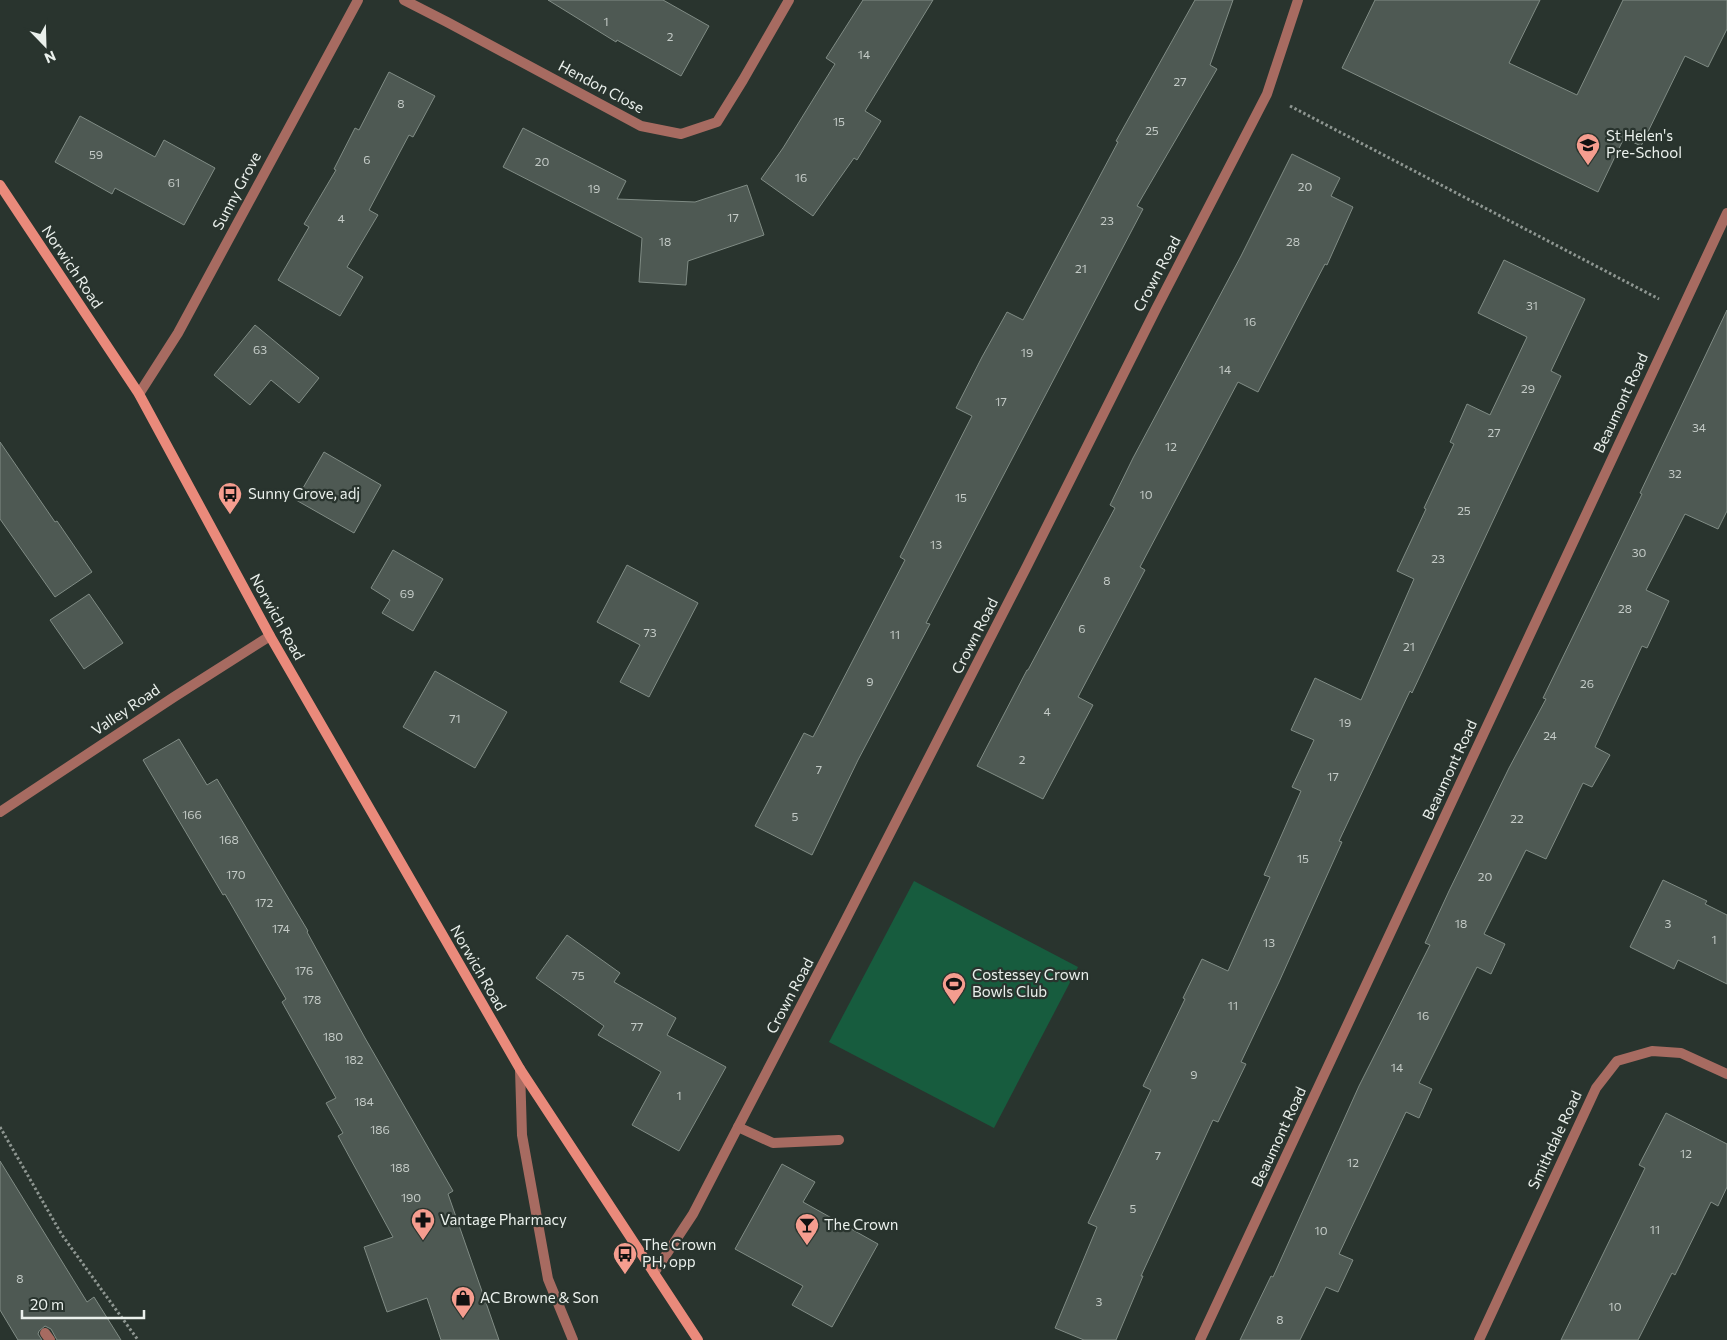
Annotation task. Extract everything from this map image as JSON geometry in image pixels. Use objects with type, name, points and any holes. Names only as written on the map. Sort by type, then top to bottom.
[{"type":"street","name":"Sunny Grove","points":[[138,394],[178,333],[358,0]]},
{"type":"street","name":"Hendon Close","points":[[404,0],[641,126],[681,134],[717,122],[789,0]]},
{"type":"street","name":"Crown Road","points":[[654,1273],[692,1214],[874,866],[1156,308],[1267,94],[1298,0]]},
{"type":"street","name":"Norwich Road","points":[[0,185],[138,394],[270,636],[520,1069],[698,1340]]},
{"type":"street","name":"Beaumont Road","points":[[1200,1340],[1727,213]]},
{"type":"street","name":"Valley Road","points":[[0,812],[174,696],[270,636]]},
{"type":"street","name":"Smithdale Road","points":[[1480,1340],[1596,1088],[1617,1061],[1652,1051],[1680,1052],[1727,1074]]},
{"type":"street","name":"Norwich Road","points":[[520,1069],[522,1135],[548,1278],[573,1340]]},
{"type":"street","points":[[738,1127],[773,1143],[838,1140]]},
{"type":"path","points":[[1267,94],[1681,311]]},
{"type":"path","points":[[0,1127],[62,1235],[138,1340]]},
{"type":"green space","name":"Costessey Crown Bowls Club","points":[[914,881],[1078,967],[994,1128],[829,1042]]},
{"type":"building","points":[[548,0],[663,0],[709,26],[681,76],[617,40],[616,42]]},
{"type":"building","points":[[863,0],[933,0],[865,111],[881,121],[857,160],[854,158],[813,216],[761,179],[783,148],[835,64],[826,58]]},
{"type":"building","points":[[1195,0],[1233,0],[1210,65],[1217,69],[1137,206],[1143,209],[926,623],[930,624],[858,760],[812,855],[755,826],[804,733],[813,737],[905,560],[900,557],[972,416],[956,408],[982,357],[1007,312],[1023,320],[1118,142],[1116,141]]},
{"type":"building","points":[[1375,0],[1540,0],[1509,63],[1577,95],[1623,0],[1727,0],[1727,29],[1708,67],[1685,56],[1641,146],[1624,138],[1598,192],[1342,68]]},
{"type":"building","points":[[389,72],[435,96],[413,137],[409,135],[369,210],[378,215],[347,267],[363,277],[340,316],[278,280],[309,227],[304,224],[336,170],[334,169],[355,128],[359,130]]},
{"type":"building","points":[[80,116],[155,157],[164,140],[215,168],[184,225],[115,188],[112,194],[55,162]]},
{"type":"building","points":[[523,128],[626,181],[617,199],[695,202],[747,185],[764,235],[688,261],[686,285],[639,282],[642,238],[503,167]]},
{"type":"building","points":[[1292,154],[1340,178],[1331,196],[1353,207],[1327,265],[1325,264],[1258,392],[1238,382],[1140,567],[1145,570],[1078,697],[1093,705],[1043,799],[977,766],[1115,508],[1110,505],[1133,458],[1241,256]]},
{"type":"building","points":[[1504,260],[1585,299],[1551,371],[1561,376],[1412,693],[1410,691],[1339,841],[1342,842],[1241,1062],[1246,1064],[1218,1122],[1213,1120],[1141,1276],[1143,1276],[1116,1340],[1084,1340],[1055,1328],[1097,1227],[1088,1223],[1151,1090],[1143,1086],[1202,959],[1228,971],[1270,877],[1264,875],[1301,791],[1292,787],[1314,740],[1291,730],[1315,678],[1361,700],[1414,579],[1397,571],[1454,444],[1450,442],[1467,404],[1490,415],[1527,337],[1478,313]]},
{"type":"building","points":[[1727,310],[1727,511],[1718,529],[1685,514],[1646,590],[1669,601],[1647,648],[1642,646],[1595,747],[1610,755],[1592,787],[1583,783],[1546,859],[1526,850],[1484,934],[1505,944],[1491,974],[1477,967],[1419,1083],[1432,1089],[1419,1118],[1406,1112],[1339,1254],[1353,1260],[1338,1292],[1326,1287],[1300,1340],[1240,1340],[1271,1276],[1273,1277],[1359,1086],[1430,945],[1425,943],[1449,891],[1509,768],[1546,699],[1543,698],[1642,494],[1640,493]]},
{"type":"building","points":[[255,325],[319,378],[299,403],[271,380],[250,405],[214,375]]},
{"type":"building","points":[[0,442],[92,572],[55,597],[0,519]]},
{"type":"building","points":[[324,452],[381,485],[354,533],[296,500]]},
{"type":"building","points":[[393,550],[443,579],[413,631],[382,613],[390,600],[371,588]]},
{"type":"building","points":[[627,565],[698,603],[649,697],[620,682],[640,645],[597,622]]},
{"type":"building","points":[[89,594],[123,643],[84,669],[50,620]]},
{"type":"building","points":[[435,671],[507,712],[475,768],[403,727]]},
{"type":"building","points":[[179,739],[207,785],[217,779],[308,931],[365,1038],[453,1191],[448,1194],[499,1340],[441,1340],[427,1298],[387,1312],[364,1247],[393,1237],[338,1136],[343,1133],[326,1103],[336,1098],[282,1002],[286,999],[225,894],[223,895],[143,760]]},
{"type":"building","points":[[1663,880],[1707,901],[1705,904],[1727,915],[1727,984],[1678,960],[1674,969],[1630,947]]},
{"type":"building","points":[[567,935],[620,973],[614,982],[676,1018],[667,1035],[726,1067],[679,1151],[632,1125],[661,1072],[598,1035],[604,1026],[536,978]]},
{"type":"building","points":[[1666,1113],[1727,1144],[1727,1187],[1718,1206],[1711,1202],[1675,1275],[1672,1273],[1638,1340],[1561,1340],[1645,1168],[1639,1165]]},
{"type":"building","points":[[0,1161],[87,1302],[94,1297],[121,1340],[57,1340],[51,1329],[45,1326],[38,1334],[42,1340],[18,1340],[0,1310]]},
{"type":"building","name":"The Crown","points":[[782,1164],[815,1182],[803,1202],[878,1244],[832,1327],[792,1305],[803,1286],[735,1249]]},
{"type":"place","name":"St Helen's Pre-School","points":[[1588,166]]},
{"type":"place","name":"Sunny Grove, adj","points":[[230,515]]},
{"type":"place","name":"Costessey Crown Bowls Club","points":[[954,1005]]},
{"type":"place","name":"Vantage Pharmacy","points":[[423,1241]]},
{"type":"place","name":"The Crown","points":[[807,1246]]},
{"type":"place","name":"The Crown PH, opp","points":[[625,1275]]},
{"type":"place","name":"AC Browne & Son","points":[[463,1319]]}]
